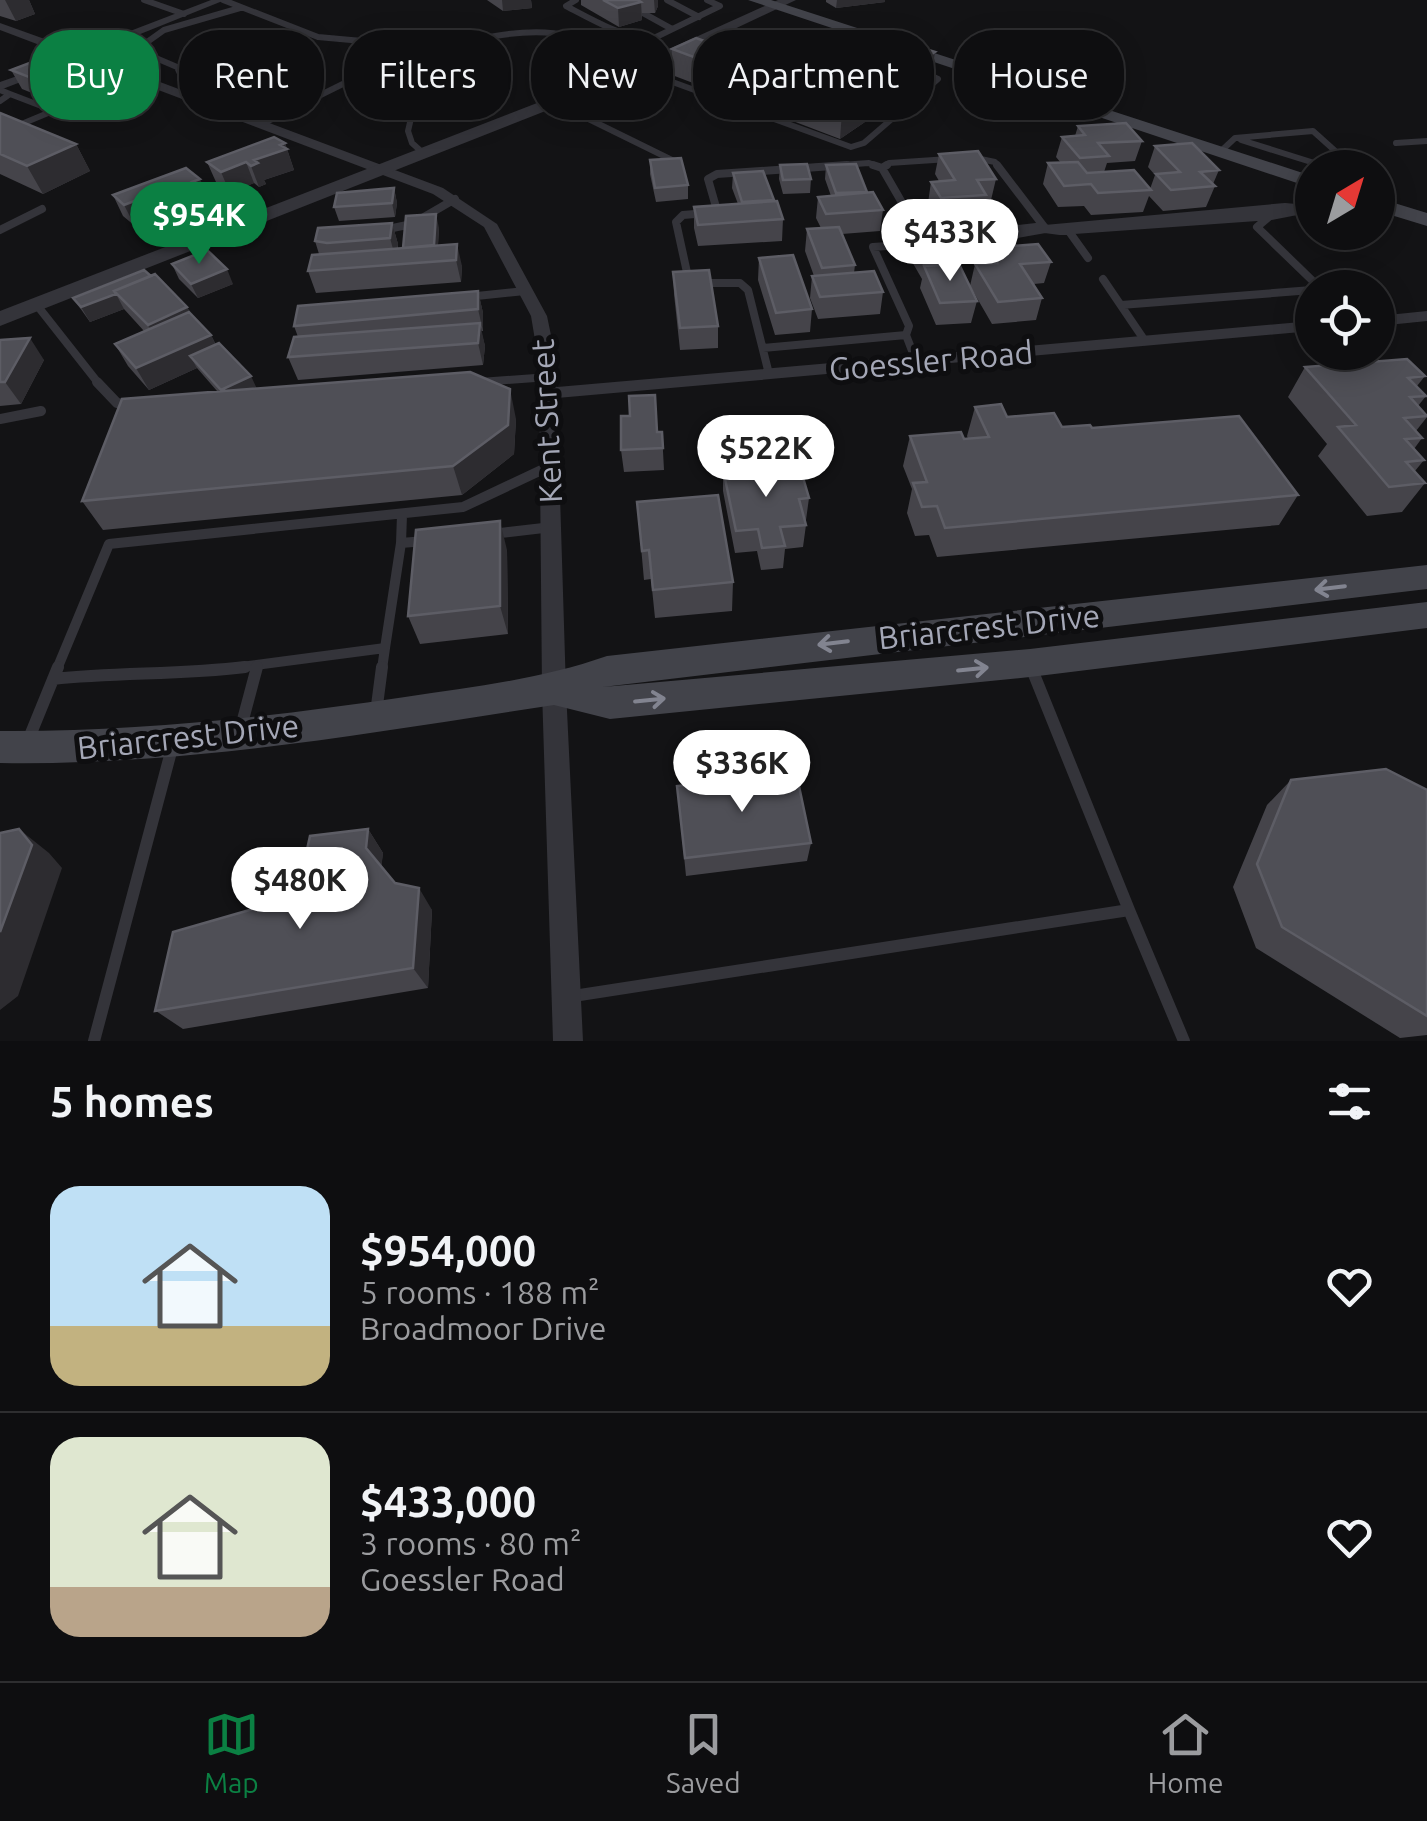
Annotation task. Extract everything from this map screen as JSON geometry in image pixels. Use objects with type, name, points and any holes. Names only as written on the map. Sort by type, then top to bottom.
[{"type":"main road","points":[[773,2],[840,30]]},
{"type":"main road","points":[[934,66],[1295,176]]},
{"type":"main road","points":[[1395,210],[1427,220]]},
{"type":"main road","name":"Briarcrest Drive","points":[[12,748],[174,742],[554,690],[608,671],[1424,580]]},
{"type":"main road","name":"Briarcrest Drive","points":[[554,690],[610,704],[1030,663],[1427,615]]},
{"type":"street","points":[[144,30],[221,0]]},
{"type":"street","points":[[732,30],[773,2]]},
{"type":"street","name":"Kent Street","points":[[0,26],[30,38]]},
{"type":"street","points":[[3,90],[30,76]]},
{"type":"street","name":"Kent Street","points":[[159,86],[454,198],[490,224],[545,334],[568,1041]]},
{"type":"street","points":[[0,319],[531,111]]},
{"type":"street","points":[[1395,319],[1427,316]]},
{"type":"street","name":"Goessler Road","points":[[549,385],[769,374],[1295,328]]},
{"type":"lane","points":[[144,0],[184,14]]},
{"type":"lane","points":[[221,0],[344,44]]},
{"type":"lane","points":[[576,0],[566,6],[615,30]]},
{"type":"lane","points":[[666,0],[699,17]]},
{"type":"lane","points":[[671,30],[720,6],[706,0]]},
{"type":"lane","points":[[159,37],[241,7]]},
{"type":"lane","points":[[643,13],[668,30]]},
{"type":"lane","points":[[424,153],[412,143],[408,131],[427,50],[531,36]]},
{"type":"lane","points":[[159,60],[179,71]]},
{"type":"lane","points":[[673,70],[678,69]]},
{"type":"lane","points":[[0,101],[3,90],[44,107],[48,113],[0,133]]},
{"type":"lane","points":[[262,124],[270,120]]},
{"type":"lane","points":[[587,120],[674,161]]},
{"type":"lane","points":[[770,120],[850,147],[864,142],[890,120]]},
{"type":"lane","points":[[1220,152],[1235,138],[1314,131],[1335,150]]},
{"type":"lane","points":[[1235,138],[1295,157]]},
{"type":"lane","points":[[1396,143],[1427,141]]},
{"type":"lane","points":[[882,168],[889,163],[977,157],[996,162],[1046,229]]},
{"type":"lane","points":[[769,374],[748,290],[740,283],[699,283],[688,277],[676,222],[683,215],[707,213],[716,207],[708,179],[718,174],[868,163],[882,168],[923,239]]},
{"type":"lane","points":[[380,230],[412,224],[454,198]]},
{"type":"lane","points":[[0,230],[42,209]]},
{"type":"lane","points":[[1046,229],[1094,222],[1295,209]]},
{"type":"lane","points":[[916,361],[906,336],[908,326],[873,247],[914,244],[923,239],[980,231],[1068,230],[1295,211]]},
{"type":"lane","points":[[1270,216],[1257,227],[1301,270]]},
{"type":"lane","points":[[1068,230],[1088,258]]},
{"type":"lane","points":[[1103,279],[1145,341]]},
{"type":"lane","points":[[462,298],[526,291]]},
{"type":"lane","points":[[1120,305],[1295,291]]},
{"type":"lane","points":[[36,304],[117,403],[153,404]]},
{"type":"lane","points":[[762,348],[906,336]]},
{"type":"lane","points":[[473,382],[549,385]]},
{"type":"lane","points":[[0,420],[41,411]]},
{"type":"lane","points":[[12,748],[53,679],[109,544],[463,507],[491,497],[519,476],[550,466]]},
{"type":"lane","points":[[376,714],[402,515]]},
{"type":"lane","points":[[470,536],[552,528]]},
{"type":"lane","points":[[401,543],[436,540]]},
{"type":"lane","points":[[53,679],[102,674],[182,676],[384,648]]},
{"type":"lane","points":[[1030,663],[1184,1041]]},
{"type":"lane","points":[[239,733],[256,666]]},
{"type":"lane","points":[[94,1041],[174,742]]},
{"type":"lane","points":[[566,997],[1129,910]]},
{"type":"building","points":[[603,0],[638,0],[641,2],[618,8]]},
{"type":"building","points":[[693,39],[693,57],[673,49]]},
{"type":"building","points":[[30,63],[30,77],[11,70]]},
{"type":"building","points":[[0,113],[76,144],[27,166],[0,154]]},
{"type":"building","points":[[1126,123],[1142,141],[1098,143],[1109,156],[1080,158],[1062,137],[1085,135],[1078,126]]},
{"type":"building","points":[[274,137],[285,143],[280,145],[287,149],[254,160],[258,163],[251,166],[246,162],[221,172],[207,162]]},
{"type":"building","points":[[1192,143],[1219,170],[1200,172],[1215,186],[1171,190],[1156,174],[1180,172],[1155,146]]},
{"type":"building","points":[[978,151],[996,179],[977,180],[986,195],[941,198],[931,182],[955,180],[939,154]]},
{"type":"building","points":[[681,158],[688,185],[655,188],[650,160]]},
{"type":"building","points":[[1078,162],[1087,173],[1134,170],[1151,190],[1098,193],[1091,184],[1064,186],[1048,163]]},
{"type":"building","points":[[807,164],[811,179],[783,180],[780,165]]},
{"type":"building","points":[[856,164],[867,192],[836,193],[826,165]]},
{"type":"building","points":[[186,168],[200,179],[192,182],[197,186],[156,200],[150,195],[124,205],[113,195]]},
{"type":"building","points":[[763,171],[774,200],[742,202],[733,173]]},
{"type":"building","points":[[394,188],[392,203],[334,207],[337,193]]},
{"type":"building","points":[[873,192],[883,210],[826,214],[818,197]]},
{"type":"building","points":[[777,201],[783,219],[698,225],[694,207]]},
{"type":"building","points":[[436,214],[434,245],[403,248],[406,216]]},
{"type":"building","points":[[392,223],[390,238],[315,241],[318,228]]},
{"type":"building","points":[[839,227],[855,265],[822,268],[807,229]]},
{"type":"building","points":[[943,243],[954,262],[924,264],[914,246]]},
{"type":"building","points":[[457,244],[456,260],[308,271],[312,255]]},
{"type":"building","points":[[1038,244],[1051,262],[1020,264],[1042,298],[998,302],[975,264],[997,263],[988,248]]},
{"type":"building","points":[[207,250],[227,269],[191,284],[172,264]]},
{"type":"building","points":[[793,255],[812,309],[776,313],[759,258]]},
{"type":"building","points":[[959,264],[977,301],[940,303],[924,266]]},
{"type":"building","points":[[144,270],[151,276],[114,291],[116,294],[81,307],[73,298]]},
{"type":"building","points":[[709,270],[718,326],[680,328],[673,272]]},
{"type":"building","points":[[874,271],[883,292],[820,297],[812,276]]},
{"type":"building","points":[[155,274],[187,307],[148,325],[114,291]]},
{"type":"building","points":[[478,291],[478,309],[294,326],[298,306]]},
{"type":"building","points":[[189,312],[211,335],[136,368],[115,344]]},
{"type":"building","points":[[480,323],[478,343],[288,357],[294,337]]},
{"type":"building","points":[[30,338],[5,382],[0,382],[0,340]]},
{"type":"building","points":[[219,343],[251,376],[221,390],[190,356]]},
{"type":"building","points":[[1407,359],[1425,376],[1408,378],[1426,396],[1410,397],[1427,416],[1404,418],[1422,438],[1405,439],[1424,460],[1406,462],[1425,483],[1389,487],[1338,427],[1356,425],[1308,370],[1395,370],[1395,360]]},
{"type":"building","points":[[470,372],[510,389],[508,425],[453,466],[82,501],[122,399]]},
{"type":"building","points":[[655,395],[657,432],[662,432],[663,448],[621,450],[621,416],[630,416],[629,396]]},
{"type":"building","points":[[1001,404],[1007,417],[1054,413],[1062,427],[1239,416],[1298,495],[945,528],[937,506],[922,507],[913,483],[927,482],[910,436],[961,432],[964,439],[989,437],[975,407]]},
{"type":"building","points":[[790,462],[793,475],[802,474],[809,498],[799,499],[806,525],[780,527],[785,546],[762,548],[758,529],[736,531],[723,469]]},
{"type":"building","points":[[718,495],[733,582],[653,590],[649,550],[642,551],[637,502]]},
{"type":"building","points":[[500,521],[500,606],[408,616],[416,530]]},
{"type":"building","points":[[1386,769],[1427,790],[1427,1016],[1282,927],[1257,864],[1291,780]]},
{"type":"building","points":[[796,772],[811,843],[685,858],[677,786]]},
{"type":"building","points":[[19,829],[32,845],[0,932],[0,833]]},
{"type":"building","points":[[368,829],[366,848],[395,883],[419,888],[413,968],[155,1011],[173,932],[253,909],[301,877],[310,836]]}]
